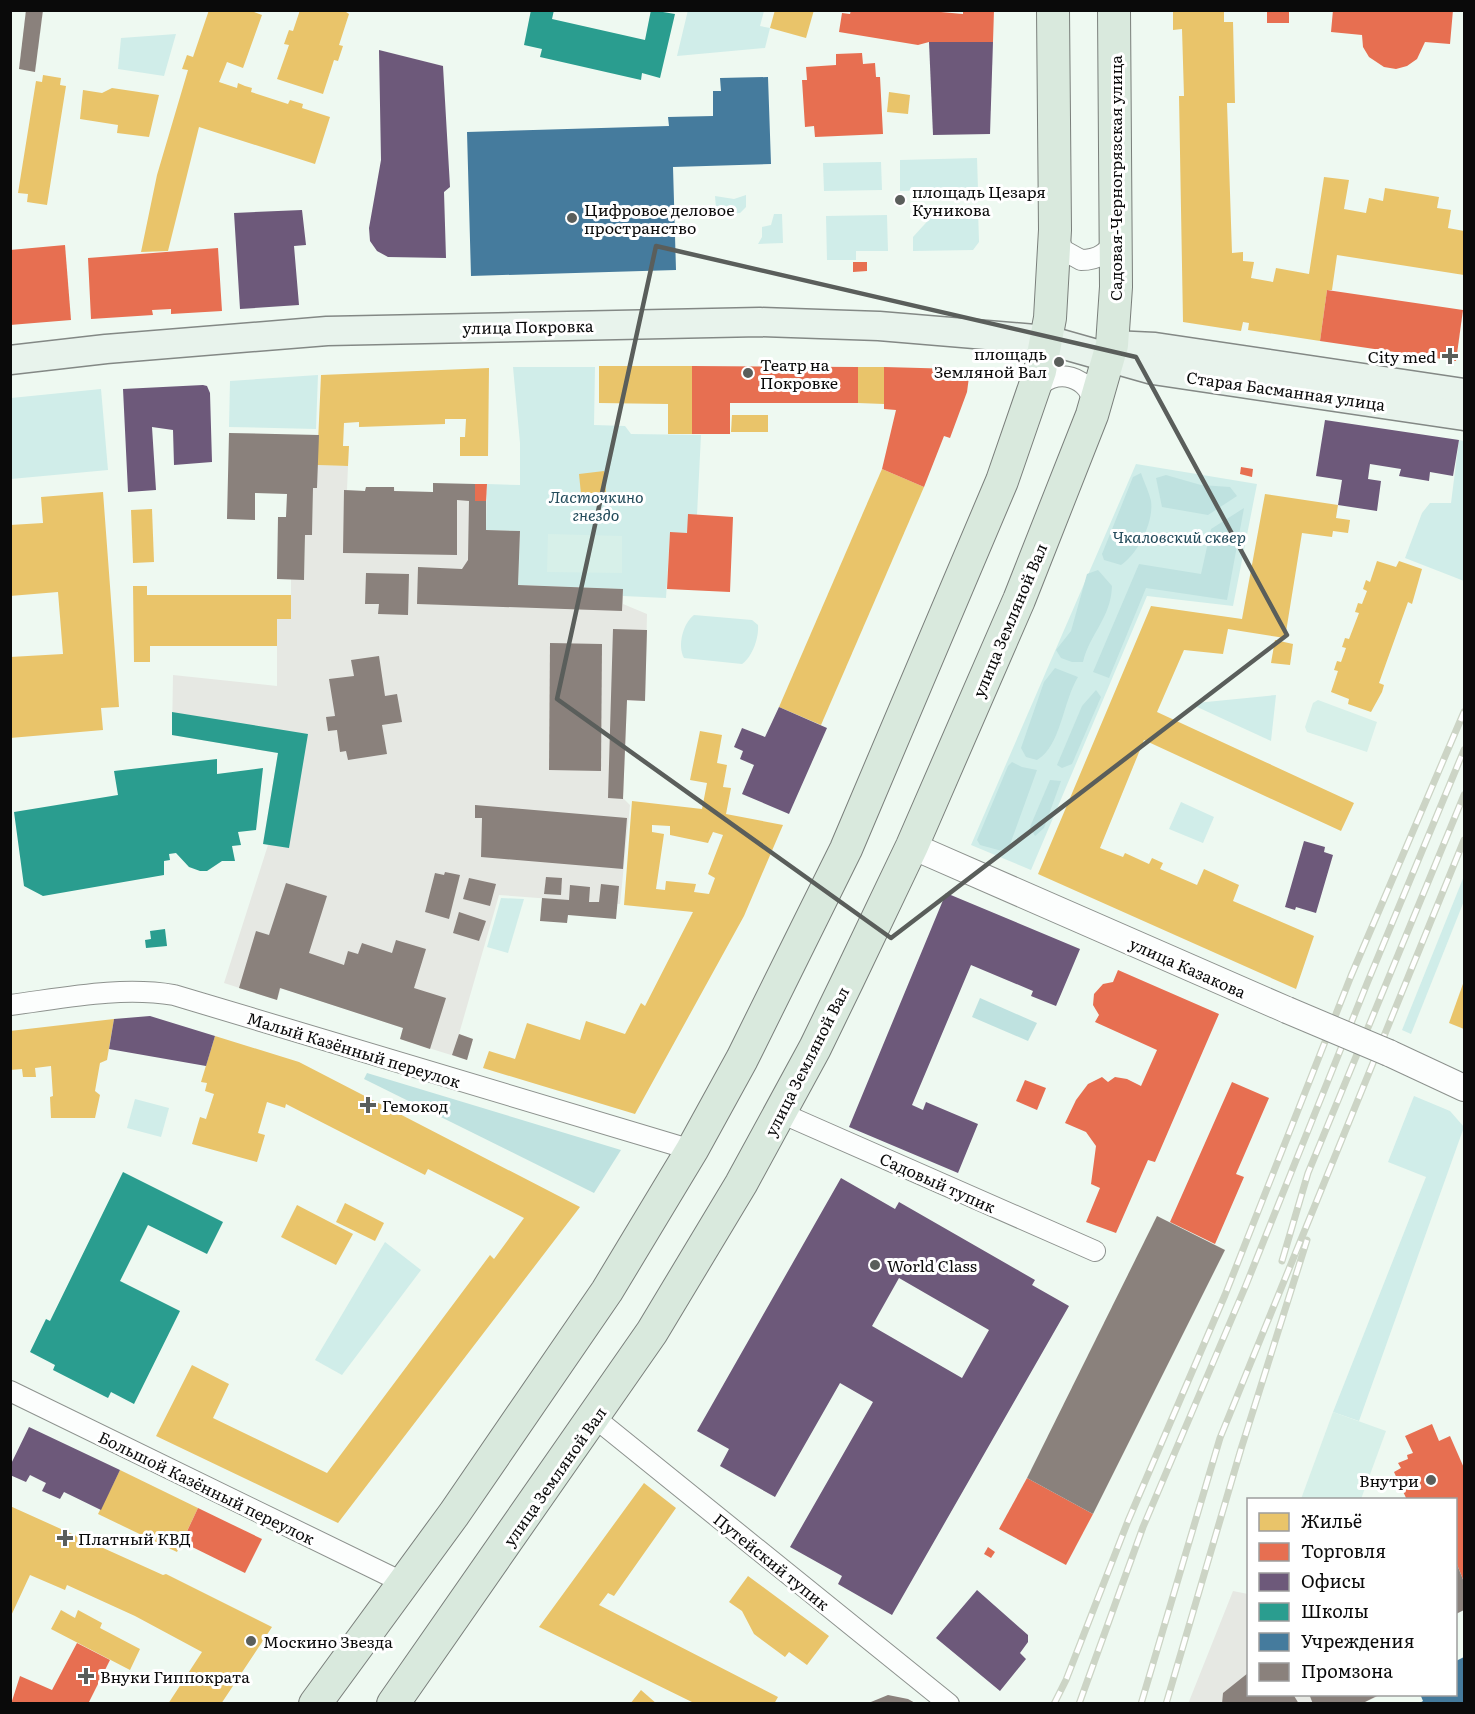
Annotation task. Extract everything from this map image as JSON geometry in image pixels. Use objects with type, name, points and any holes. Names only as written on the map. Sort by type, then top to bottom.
[{"type":"main road","points":[[315,1704],[404,1583],[607,1291],[692,1150],[795,956],[846,849],[1002,481],[1032,398],[1047,340],[1053,292],[1055,230],[1053,10]]},
{"type":"main road","name":"Садовая-Черногрязская улица","points":[[1110,352],[1116,287],[1114,10]]},
{"type":"main road","name":"улица Покровка","points":[[10,360],[225,338],[459,327],[760,322],[879,326],[1047,340]]},
{"type":"main road","points":[[1047,340],[1110,352]]},
{"type":"main road","name":"Старая Басманная улица","points":[[1110,352],[1155,347],[1252,364],[1464,393]]},
{"type":"main road","name":"Старая Басманная улица","points":[[1110,352],[1172,373],[1464,416]]},
{"type":"main road","name":"улица Земляной Вал","points":[[393,1704],[595,1418],[652,1332],[781,1113],[820,1038],[912,846],[1019,600],[1092,415],[1110,352]]},
{"type":"street","points":[[1055,230],[1063,250],[1081,260],[1101,256],[1109,249],[1116,229]]},
{"type":"street","points":[[1032,398],[1043,382],[1061,376],[1071,377],[1087,388],[1093,405],[1092,415]]},
{"type":"street","name":"улица Казакова","points":[[912,846],[1389,1053],[1464,1088]]},
{"type":"street","name":"Малый Казённый переулок","points":[[10,1005],[117,992],[143,991],[174,995],[692,1150]]},
{"type":"street","name":"Садовый тупик","points":[[781,1113],[1095,1251]]},
{"type":"street","name":"Большой Казённый переулок","points":[[10,1391],[404,1583]]},
{"type":"street","name":"Путейский тупик","points":[[595,1418],[949,1704]]},
{"type":"highlighted area","points":[[656,246],[1136,357],[1287,635],[891,938],[557,699]]},
{"type":"shaded area","points":[[317,465],[348,466],[347,490],[365,491],[366,487],[394,487],[395,491],[433,492],[487,484],[486,530],[520,531],[518,585],[623,589],[623,604],[647,614],[645,701],[627,701],[623,798],[630,805],[620,904],[499,895],[459,1034],[473,1039],[467,1060],[400,1039],[403,1028],[281,988],[277,1000],[224,983],[268,845],[263,843],[278,753],[172,735],[173,675],[277,686],[277,619],[291,619],[291,579],[304,580],[305,535],[312,535],[313,488],[317,488]]},
{"type":"shaded area","points":[[1141,473],[1151,501],[1150,518],[1144,537],[1121,565],[1104,560],[1102,554],[1133,477]]},
{"type":"shaded area","points":[[1166,475],[1201,485],[1230,487],[1237,496],[1208,515],[1162,507],[1156,478]]},
{"type":"shaded area","points":[[1244,508],[1227,600],[1146,588],[1109,678],[1093,672],[1139,564],[1201,574],[1211,529]]},
{"type":"shaded area","points":[[548,534],[622,536],[622,573],[547,572]]},
{"type":"shaded area","points":[[1098,570],[1112,586],[1111,597],[1083,662],[1072,662],[1061,658],[1056,650],[1071,631],[1087,574]]},
{"type":"shaded area","points":[[1055,668],[1078,677],[1057,734],[1045,753],[1037,760],[1026,757],[1021,748],[1044,682]]},
{"type":"shaded area","points":[[1096,690],[1101,697],[1072,764],[1062,768],[1057,765],[1082,706]]},
{"type":"shaded area","points":[[1318,700],[1377,722],[1367,752],[1307,732],[1305,727],[1313,703]]},
{"type":"shaded area","points":[[1012,762],[1037,770],[1008,850],[1002,851],[980,845],[977,840],[1008,766]]},
{"type":"shaded area","points":[[1050,780],[1061,781],[1044,828],[1035,836],[1030,827]]},
{"type":"shaded area","points":[[980,998],[1037,1023],[1028,1041],[972,1017]]},
{"type":"shaded area","points":[[367,1073],[621,1150],[594,1193],[364,1079]]},
{"type":"shaded area","points":[[1333,1412],[1386,1431],[1361,1498],[1301,1498]]},
{"type":"shaded area","points":[[1233,1591],[1247,1594],[1247,1696],[1379,1696],[1361,1704],[1188,1704]]},
{"type":"green space","points":[[688,10],[764,11],[760,26],[770,28],[765,48],[677,56]]},
{"type":"green space","points":[[176,34],[164,76],[118,69],[121,38]]},
{"type":"green space","points":[[977,158],[978,189],[900,191],[900,160]]},
{"type":"green space","points":[[881,162],[882,190],[824,191],[823,163]]},
{"type":"green space","points":[[746,195],[746,207],[740,213],[724,214],[716,208],[715,196],[734,199]]},
{"type":"green space","points":[[978,210],[979,242],[973,250],[913,251],[913,237],[934,214]]},
{"type":"green space","points":[[774,214],[782,214],[783,243],[758,244],[762,237],[762,227],[771,225]]},
{"type":"green space","points":[[887,215],[888,251],[856,251],[856,260],[827,260],[826,216]]},
{"type":"green space","name":"Ласточкино гнездо","points":[[513,367],[595,367],[594,425],[625,426],[631,434],[701,435],[697,515],[687,533],[670,533],[666,598],[623,596],[622,589],[518,585],[520,531],[486,530],[487,484],[520,485],[520,443]]},
{"type":"green space","points":[[318,375],[316,429],[229,427],[230,381]]},
{"type":"green space","points":[[101,389],[108,470],[11,479],[11,398]]},
{"type":"green space","points":[[1459,440],[1464,441],[1464,581],[1405,558],[1422,513],[1430,503],[1451,503]]},
{"type":"green space","name":"Чкаловский сквер","points":[[1136,464],[1257,484],[1233,606],[1147,596],[1031,870],[971,845]]},
{"type":"green space","points":[[694,615],[752,620],[758,625],[754,646],[746,661],[742,664],[684,658],[681,647],[682,635],[687,623]]},
{"type":"green space","points":[[1276,695],[1271,741],[1195,706],[1196,703]]},
{"type":"green space","points":[[1181,802],[1214,817],[1203,843],[1169,829]]},
{"type":"green space","points":[[1464,876],[1464,901],[1411,1034],[1402,1030]]},
{"type":"green space","points":[[501,898],[524,899],[508,953],[487,947]]},
{"type":"green space","points":[[1414,1096],[1450,1111],[1464,1127],[1359,1421],[1333,1412],[1426,1177],[1388,1162]]},
{"type":"green space","points":[[135,1099],[169,1108],[161,1137],[127,1128]]},
{"type":"green space","points":[[385,1242],[421,1270],[342,1375],[315,1360]]},
{"type":"building: Жильё","points":[[209,10],[249,10],[262,15],[243,68],[227,62],[219,82],[237,88],[238,83],[252,88],[251,92],[288,104],[290,100],[303,104],[302,108],[330,117],[315,164],[199,127],[168,251],[141,252],[157,175],[188,70],[182,69],[187,55],[193,57]]},
{"type":"building: Жильё","points":[[300,10],[343,10],[349,14],[339,45],[343,46],[338,61],[334,60],[323,94],[277,79],[289,45],[284,44],[289,30],[293,31]]},
{"type":"building: Жильё","points":[[775,10],[814,10],[806,38],[770,28]]},
{"type":"building: Жильё","points":[[1173,10],[1224,10],[1224,22],[1233,22],[1235,103],[1227,103],[1232,253],[1243,252],[1243,261],[1254,262],[1251,278],[1273,282],[1276,268],[1309,274],[1324,177],[1349,180],[1344,209],[1366,213],[1369,198],[1383,201],[1385,188],[1439,197],[1437,208],[1451,210],[1448,228],[1464,231],[1464,275],[1337,255],[1332,290],[1327,290],[1320,341],[1248,330],[1249,323],[1243,322],[1241,331],[1183,322],[1179,96],[1184,96],[1182,29],[1173,30]]},
{"type":"building: Жильё","points":[[43,75],[61,78],[60,85],[66,86],[47,205],[27,202],[28,194],[18,193],[36,81],[42,82]]},
{"type":"building: Жильё","points":[[112,88],[159,95],[149,137],[117,133],[118,125],[80,119],[83,90],[102,93]]},
{"type":"building: Жильё","points":[[889,92],[910,95],[908,114],[887,112]]},
{"type":"building: Жильё","points":[[599,366],[692,366],[692,434],[668,434],[668,404],[599,403]]},
{"type":"building: Жильё","points":[[858,367],[884,367],[884,404],[858,403]]},
{"type":"building: Жильё","points":[[489,368],[488,456],[460,456],[460,437],[465,437],[466,419],[445,419],[445,424],[359,427],[359,422],[344,423],[343,446],[349,446],[348,466],[317,465],[321,375]]},
{"type":"building: Жильё","points":[[732,415],[768,415],[768,432],[731,432]]},
{"type":"building: Жильё","points":[[882,469],[924,487],[821,725],[779,707]]},
{"type":"building: Жильё","points":[[604,471],[606,492],[581,494],[579,474]]},
{"type":"building: Жильё","points":[[103,492],[119,707],[101,708],[103,730],[10,738],[10,657],[63,654],[58,592],[10,596],[10,525],[43,523],[41,497]]},
{"type":"building: Жильё","points":[[1265,494],[1338,505],[1336,518],[1350,520],[1348,533],[1333,531],[1332,537],[1302,533],[1285,638],[1228,629],[1223,654],[1184,650],[1157,712],[1354,803],[1341,831],[1144,740],[1100,848],[1123,857],[1125,853],[1149,864],[1152,858],[1163,863],[1160,869],[1197,885],[1204,869],[1239,885],[1233,901],[1314,936],[1296,989],[1038,874],[1151,606],[1242,619]]},
{"type":"building: Жильё","points":[[152,509],[154,562],[133,563],[131,510]]},
{"type":"building: Жильё","points":[[1377,561],[1396,567],[1399,561],[1422,569],[1412,604],[1408,602],[1379,683],[1384,685],[1382,692],[1371,712],[1348,704],[1349,699],[1331,692],[1338,671],[1334,670],[1337,661],[1341,662],[1346,648],[1342,647],[1345,638],[1349,639],[1359,613],[1355,612],[1358,603],[1362,604],[1367,591],[1363,589],[1366,580],[1370,582]]},
{"type":"building: Жильё","points":[[133,586],[147,586],[147,595],[291,595],[291,619],[277,619],[277,646],[150,646],[150,662],[134,662]]},
{"type":"building: Жильё","points":[[1275,640],[1293,644],[1290,665],[1271,663]]},
{"type":"building: Жильё","points":[[700,731],[722,735],[717,763],[727,765],[723,787],[731,788],[726,814],[783,825],[744,916],[635,1114],[483,1068],[489,1051],[515,1059],[527,1023],[580,1040],[586,1021],[625,1034],[641,1003],[645,1006],[693,912],[624,905],[632,801],[702,809],[707,783],[690,780]],"holes":[[[652,825],[670,826],[670,835],[708,843],[713,832],[723,835],[708,874],[715,878],[709,894],[694,892],[696,884],[666,881],[665,890],[656,889],[664,834],[652,832]]]},
{"type":"building: Жильё","points":[[1464,981],[1464,1029],[1449,1023]]},
{"type":"building: Жильё","points":[[114,1019],[107,1060],[100,1063],[95,1091],[100,1095],[95,1118],[51,1118],[50,1097],[53,1096],[51,1066],[35,1068],[36,1077],[23,1077],[22,1069],[10,1070],[10,1031]]},
{"type":"building: Жильё","points":[[215,1036],[299,1062],[580,1207],[338,1523],[156,1436],[192,1365],[229,1384],[213,1418],[327,1473],[490,1255],[494,1259],[524,1218],[428,1169],[425,1175],[286,1104],[285,1108],[267,1102],[258,1133],[265,1135],[257,1162],[192,1144],[200,1117],[206,1119],[214,1094],[205,1091],[207,1083],[201,1082]]},
{"type":"building: Жильё","points":[[345,1203],[384,1223],[375,1241],[336,1222]]},
{"type":"building: Жильё","points":[[297,1205],[353,1234],[336,1265],[281,1237]]},
{"type":"building: Жильё","points":[[120,1470],[198,1508],[177,1552],[98,1514]]},
{"type":"building: Жильё","points":[[644,1483],[676,1508],[614,1596],[608,1593],[599,1605],[778,1697],[774,1704],[696,1704],[539,1627]]},
{"type":"building: Жильё","points":[[10,1506],[163,1575],[166,1574],[272,1627],[221,1704],[168,1704],[202,1652],[135,1616],[67,1585],[65,1590],[30,1575],[10,1618]]},
{"type":"building: Жильё","points":[[748,1576],[829,1636],[807,1665],[789,1652],[785,1657],[754,1634],[742,1611],[729,1602]]},
{"type":"building: Жильё","points":[[61,1610],[75,1618],[78,1610],[102,1623],[100,1628],[140,1649],[130,1670],[51,1629]]},
{"type":"building: Жильё","points":[[641,1690],[657,1704],[630,1704]]},
{"type":"building: Торговля","points":[[851,10],[919,10],[963,14],[963,10],[994,10],[993,42],[929,42],[918,45],[839,32],[842,13],[850,14]]},
{"type":"building: Торговля","points":[[1267,10],[1289,10],[1289,23],[1267,23]]},
{"type":"building: Торговля","points":[[1333,10],[1453,10],[1450,44],[1425,42],[1417,59],[1407,66],[1396,69],[1384,67],[1369,57],[1363,47],[1362,35],[1331,32]]},
{"type":"building: Торговля","points":[[862,53],[863,64],[875,63],[876,77],[880,77],[883,134],[815,137],[814,126],[805,127],[802,80],[807,80],[806,67],[836,65],[836,54]]},
{"type":"building: Торговля","points":[[65,245],[71,320],[10,325],[10,250]]},
{"type":"building: Торговля","points":[[218,248],[222,311],[171,314],[171,309],[152,310],[153,315],[91,319],[88,258]]},
{"type":"building: Торговля","points":[[853,262],[867,262],[867,271],[853,272]]},
{"type":"building: Торговля","points":[[1327,290],[1463,310],[1456,361],[1320,341]]},
{"type":"building: Торговля","points":[[692,366],[858,367],[858,403],[730,403],[730,434],[692,434]]},
{"type":"building: Торговля","points":[[884,367],[957,369],[969,377],[967,392],[950,438],[944,436],[924,487],[882,469],[896,410],[884,409]]},
{"type":"building: Торговля","points":[[1241,467],[1253,469],[1252,477],[1240,474]]},
{"type":"building: Торговля","points":[[475,484],[487,484],[486,501],[475,501]]},
{"type":"building: Торговля","points":[[688,514],[733,517],[730,592],[667,589],[670,532],[687,533]]},
{"type":"building: Торговля","points":[[1118,970],[1219,1014],[1155,1162],[1148,1160],[1116,1233],[1086,1222],[1100,1188],[1091,1184],[1096,1146],[1086,1132],[1065,1123],[1076,1100],[1088,1084],[1102,1077],[1108,1082],[1115,1077],[1127,1079],[1141,1086],[1157,1050],[1095,1022],[1099,1015],[1093,1005],[1094,994],[1103,984],[1113,982]]},
{"type":"building: Торговля","points":[[1025,1080],[1046,1088],[1037,1110],[1016,1101]]},
{"type":"building: Торговля","points":[[1232,1082],[1269,1098],[1236,1174],[1244,1177],[1215,1244],[1170,1222]]},
{"type":"building: Торговля","points":[[1432,1424],[1439,1441],[1450,1436],[1464,1468],[1464,1582],[1457,1564],[1457,1498],[1406,1498],[1394,1472],[1401,1468],[1398,1463],[1408,1459],[1407,1455],[1413,1453],[1405,1436]]},
{"type":"building: Торговля","points":[[1027,1478],[1093,1514],[1066,1565],[999,1529]]},
{"type":"building: Торговля","points":[[198,1508],[262,1539],[245,1573],[182,1542]]},
{"type":"building: Торговля","points":[[988,1547],[995,1552],[991,1558],[984,1554]]},
{"type":"building: Торговля","points":[[77,1643],[110,1660],[88,1704],[11,1704],[20,1676],[52,1690]]},
{"type":"building: Офисы","points":[[929,42],[993,42],[990,134],[933,135]]},
{"type":"building: Офисы","points":[[379,50],[443,66],[450,187],[444,192],[446,258],[388,257],[377,251],[370,241],[369,228],[381,160]]},
{"type":"building: Офисы","points":[[302,210],[306,245],[294,246],[299,305],[240,309],[234,213]]},
{"type":"building: Офисы","points":[[207,386],[210,393],[212,462],[174,465],[173,430],[152,427],[156,490],[128,492],[123,389]]},
{"type":"building: Офисы","points":[[1325,420],[1459,440],[1453,476],[1430,472],[1429,481],[1399,476],[1401,469],[1370,464],[1368,479],[1381,481],[1377,511],[1338,505],[1342,480],[1316,476]]},
{"type":"building: Офисы","points":[[779,707],[827,728],[789,814],[742,794],[754,765],[740,759],[743,751],[734,747],[742,728],[765,737]]},
{"type":"building: Офисы","points":[[1304,841],[1325,847],[1324,852],[1333,855],[1316,913],[1296,907],[1295,910],[1285,907]]},
{"type":"building: Офисы","points":[[946,893],[1080,949],[1056,1006],[1031,996],[1033,991],[971,965],[912,1105],[923,1110],[926,1102],[978,1124],[958,1173],[849,1127]]},
{"type":"building: Офисы","points":[[150,1016],[215,1036],[206,1066],[109,1049],[114,1019]]},
{"type":"building: Офисы","points":[[841,1178],[895,1209],[899,1202],[1035,1280],[1032,1285],[1069,1306],[892,1615],[838,1584],[842,1576],[790,1547],[873,1402],[840,1383],[775,1497],[720,1466],[729,1449],[697,1431]],"holes":[[[899,1278],[989,1330],[962,1378],[872,1326]]]},
{"type":"building: Офисы","points":[[29,1427],[120,1470],[101,1510],[64,1492],[60,1499],[42,1491],[46,1483],[30,1475],[26,1482],[10,1475],[10,1466]]},
{"type":"building: Офисы","points":[[977,1590],[1028,1635],[1028,1642],[1020,1653],[1026,1659],[1000,1691],[936,1638]]},
{"type":"building: Школы","points":[[531,10],[554,10],[552,19],[645,40],[651,10],[675,14],[660,78],[642,73],[641,80],[540,57],[542,49],[524,45]]},
{"type":"building: Школы","points":[[172,712],[308,734],[289,848],[263,844],[278,753],[172,735]]},
{"type":"building: Школы","points":[[217,759],[217,774],[263,768],[256,830],[238,832],[241,845],[232,846],[235,861],[222,861],[207,871],[200,871],[189,867],[176,853],[169,854],[170,860],[164,861],[164,875],[43,896],[24,886],[14,812],[118,795],[114,771]]},
{"type":"building: Школы","points":[[165,929],[167,946],[146,948],[145,940],[151,939],[150,931]]},
{"type":"building: Школы","points":[[123,1172],[223,1222],[207,1254],[148,1225],[120,1281],[180,1311],[134,1404],[111,1392],[108,1398],[53,1370],[55,1365],[30,1352],[46,1319],[50,1321]]},
{"type":"building: Учреждения","name":"Цифровое деловое пространство","points":[[768,77],[771,164],[673,167],[676,270],[471,276],[467,132],[669,126],[668,117],[713,116],[713,91],[721,91],[720,78]]},
{"type":"building: Учреждения","points":[[1464,1657],[1464,1704],[1418,1704],[1423,1701],[1421,1696],[1457,1696],[1457,1660]]},
{"type":"building: Промзона","points":[[26,10],[43,10],[35,72],[19,69]]},
{"type":"building: Промзона","points":[[229,433],[319,435],[317,488],[313,488],[312,535],[305,535],[304,580],[277,579],[278,517],[286,517],[287,494],[255,493],[255,520],[227,519]]},
{"type":"building: Промзона","points":[[433,483],[475,484],[475,501],[486,501],[486,530],[520,531],[518,585],[623,589],[622,611],[417,604],[418,567],[462,569],[468,560],[469,501],[457,500],[457,555],[343,553],[344,490],[365,491],[366,487],[394,487],[394,491],[433,492]]},
{"type":"building: Промзона","points":[[366,573],[409,574],[408,615],[378,614],[379,604],[365,604]]},
{"type":"building: Промзона","points":[[613,629],[647,630],[645,701],[627,700],[623,799],[608,798]]},
{"type":"building: Промзона","points":[[550,643],[602,644],[601,771],[549,770]]},
{"type":"building: Промзона","points":[[379,656],[385,696],[397,694],[402,722],[382,725],[387,754],[348,760],[346,751],[340,752],[337,730],[328,731],[326,717],[335,716],[329,679],[354,676],[351,660]]},
{"type":"building: Промзона","points":[[475,805],[627,818],[623,869],[481,857],[482,818],[475,818]]},
{"type":"building: Промзона","points":[[445,872],[460,875],[449,919],[425,912],[435,873],[444,875]]},
{"type":"building: Промзона","points":[[546,877],[562,878],[561,895],[544,894]]},
{"type":"building: Промзона","points":[[469,878],[496,884],[490,906],[463,899]]},
{"type":"building: Промзона","points":[[286,883],[327,896],[309,953],[344,965],[348,951],[358,954],[362,943],[392,953],[396,940],[426,949],[414,988],[446,998],[430,1049],[400,1039],[403,1028],[280,988],[277,1000],[239,988],[256,931],[269,935]]},
{"type":"building: Промзона","points":[[601,884],[619,886],[616,919],[568,915],[567,923],[540,921],[542,898],[569,900],[570,885],[590,887],[589,902],[599,902]]},
{"type":"building: Промзона","points":[[459,912],[486,921],[479,941],[453,933]]},
{"type":"building: Промзона","points":[[459,1034],[473,1039],[467,1060],[452,1055]]},
{"type":"building: Промзона","points":[[1157,1216],[1225,1250],[1093,1514],[1027,1478]]},
{"type":"building: Промзона","points":[[1457,1564],[1464,1582],[1464,1610],[1457,1614]]},
{"type":"building: Промзона","points":[[1247,1674],[1247,1696],[1294,1696],[1299,1704],[1222,1704],[1223,1693]]},
{"type":"building: Промзона","points":[[888,1695],[908,1699],[917,1704],[866,1704]]},
{"type":"building: Промзона","points":[[1310,1696],[1377,1696],[1361,1704],[1313,1704]]},
{"type":"railway","points":[[1054,1704],[1066,1680],[1128,1521],[1225,1295],[1351,976],[1464,712]]},
{"type":"railway","points":[[1079,1704],[1143,1527],[1246,1285],[1464,750]]},
{"type":"railway","points":[[1282,1261],[1308,1173],[1464,795]]},
{"type":"railway","points":[[1141,1704],[1220,1438],[1464,840]]},
{"type":"railway","points":[[1166,1704],[1241,1449],[1307,1240]]},
{"type":"place","name":"площадь Цезаря Куникова","points":[[900,200]]},
{"type":"place","name":"Цифровое деловое пространство","points":[[572,218]]},
{"type":"place","name":"City med","points":[[1450,356]]},
{"type":"place","name":"площадь Земляной Вал","points":[[1059,362]]},
{"type":"place","name":"Театр на Покровке","points":[[748,373]]},
{"type":"place","name":"Гемокод","points":[[368,1105]]},
{"type":"place","name":"World Class","points":[[875,1265]]},
{"type":"place","name":"Внутри","points":[[1431,1480]]},
{"type":"place","name":"Платный КВД","points":[[65,1538]]},
{"type":"place","name":"Москино Звезда","points":[[251,1641]]},
{"type":"place","name":"Внуки Гиппократа","points":[[86,1676]]}]
